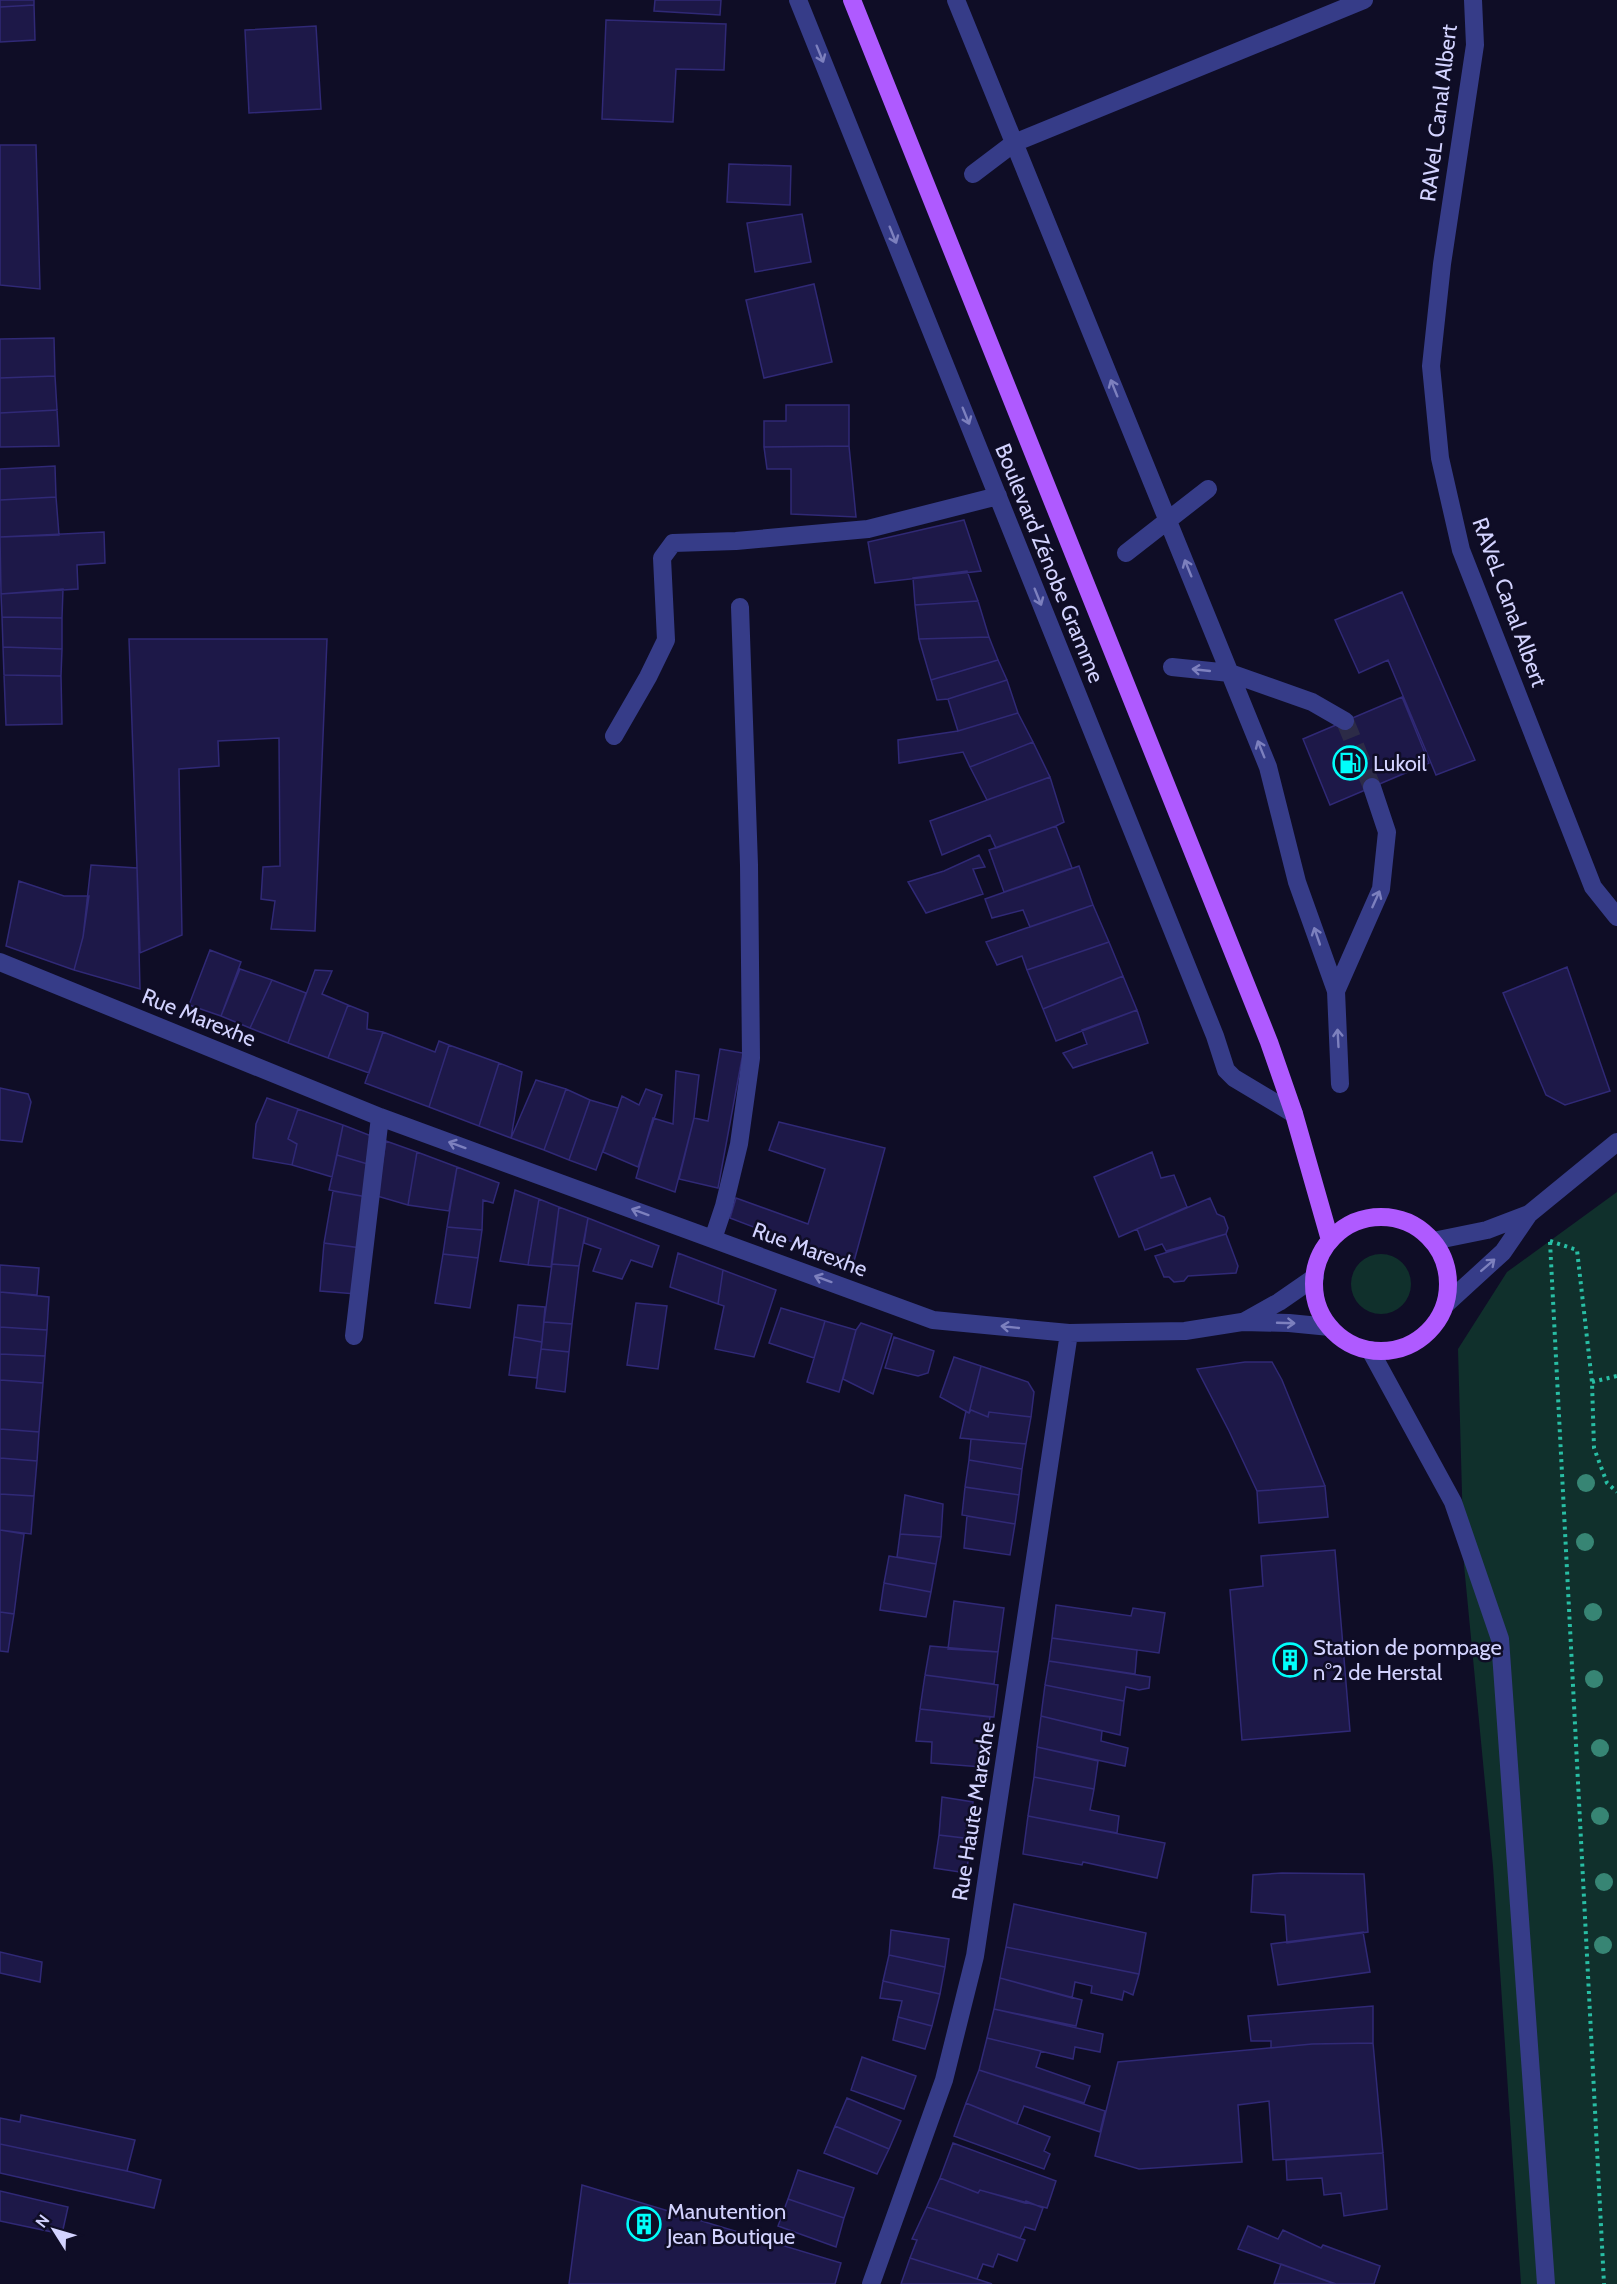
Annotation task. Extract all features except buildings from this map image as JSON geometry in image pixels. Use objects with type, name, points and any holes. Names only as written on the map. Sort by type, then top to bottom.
[{"type":"main road","name":"Boulevard Zénobe Gramme","points":[[852,0],[1269,1042],[1294,1114],[1330,1240]]},
{"type":"main road","points":[[1371,1217],[1390,1217],[1412,1224],[1433,1241],[1445,1261],[1448,1290],[1445,1305],[1431,1329],[1413,1344],[1393,1350],[1370,1350],[1353,1345],[1339,1336],[1323,1318],[1316,1299],[1315,1276],[1318,1260],[1330,1240],[1349,1225],[1371,1217]]},
{"type":"street","name":"Boulevard Zénobe Gramme","points":[[798,0],[1215,1036],[1226,1070],[1234,1078],[1294,1114]]},
{"type":"street","points":[[956,0],[1268,767],[1298,882],[1336,991],[1340,1084]]},
{"type":"street","points":[[973,174],[1014,143],[1364,0]]},
{"type":"street","name":"RAVeL Canal Albert","points":[[1473,0],[1475,45],[1442,264],[1431,366],[1440,458],[1461,550],[1593,887],[1617,916]]},
{"type":"street","points":[[1126,553],[1208,489]]},
{"type":"street","points":[[614,736],[666,640],[662,558],[673,543],[736,541],[868,529],[998,496]]},
{"type":"street","points":[[713,1239],[724,1206],[739,1144],[751,1058],[749,866],[740,607]]},
{"type":"street","points":[[1172,667],[1230,674],[1312,702],[1345,721]]},
{"type":"street","points":[[1336,991],[1381,889],[1388,832],[1372,787]]},
{"type":"street","name":"Rue Marexhe","points":[[0,962],[380,1117],[933,1320],[1069,1333],[1185,1331],[1242,1322],[1330,1327]]},
{"type":"street","points":[[354,1336],[380,1117]]},
{"type":"street","points":[[1445,1305],[1503,1252],[1529,1214],[1617,1142]]},
{"type":"street","points":[[1433,1241],[1487,1230],[1529,1214]]},
{"type":"street","name":"Rue Marexhe","points":[[1242,1322],[1279,1302],[1315,1276]]},
{"type":"street","name":"Rue Haute Marexhe","points":[[871,2284],[944,2080],[975,1956],[1069,1333]]},
{"type":"street","points":[[1370,1350],[1453,1502],[1500,1639],[1546,2284]]},
{"type":"path","points":[[1529,1214],[1550,1241],[1577,1250],[1593,1382],[1594,1448],[1607,1483],[1617,1492]]},
{"type":"path","points":[[1550,1241],[1604,2284]]},
{"type":"path","points":[[1593,1382],[1617,1376]]},
{"type":"green space","points":[[1617,1192],[1617,2284],[1521,2284],[1493,1866],[1464,1565],[1458,1349],[1507,1272]]},
{"type":"green space","points":[[1375,1254],[1387,1254],[1403,1262],[1409,1272],[1411,1284],[1409,1296],[1403,1306],[1387,1314],[1375,1314],[1359,1306],[1351,1290],[1351,1278],[1359,1262]]},
{"type":"tunnel","points":[[1345,721],[1372,787]]},
{"type":"place","name":"Lukoil","points":[[1350,763]]},
{"type":"place","name":"Station de pompage n°2 de Herstal","points":[[1290,1660]]},
{"type":"place","name":"Manutention Jean Boutique","points":[[644,2224]]}]
